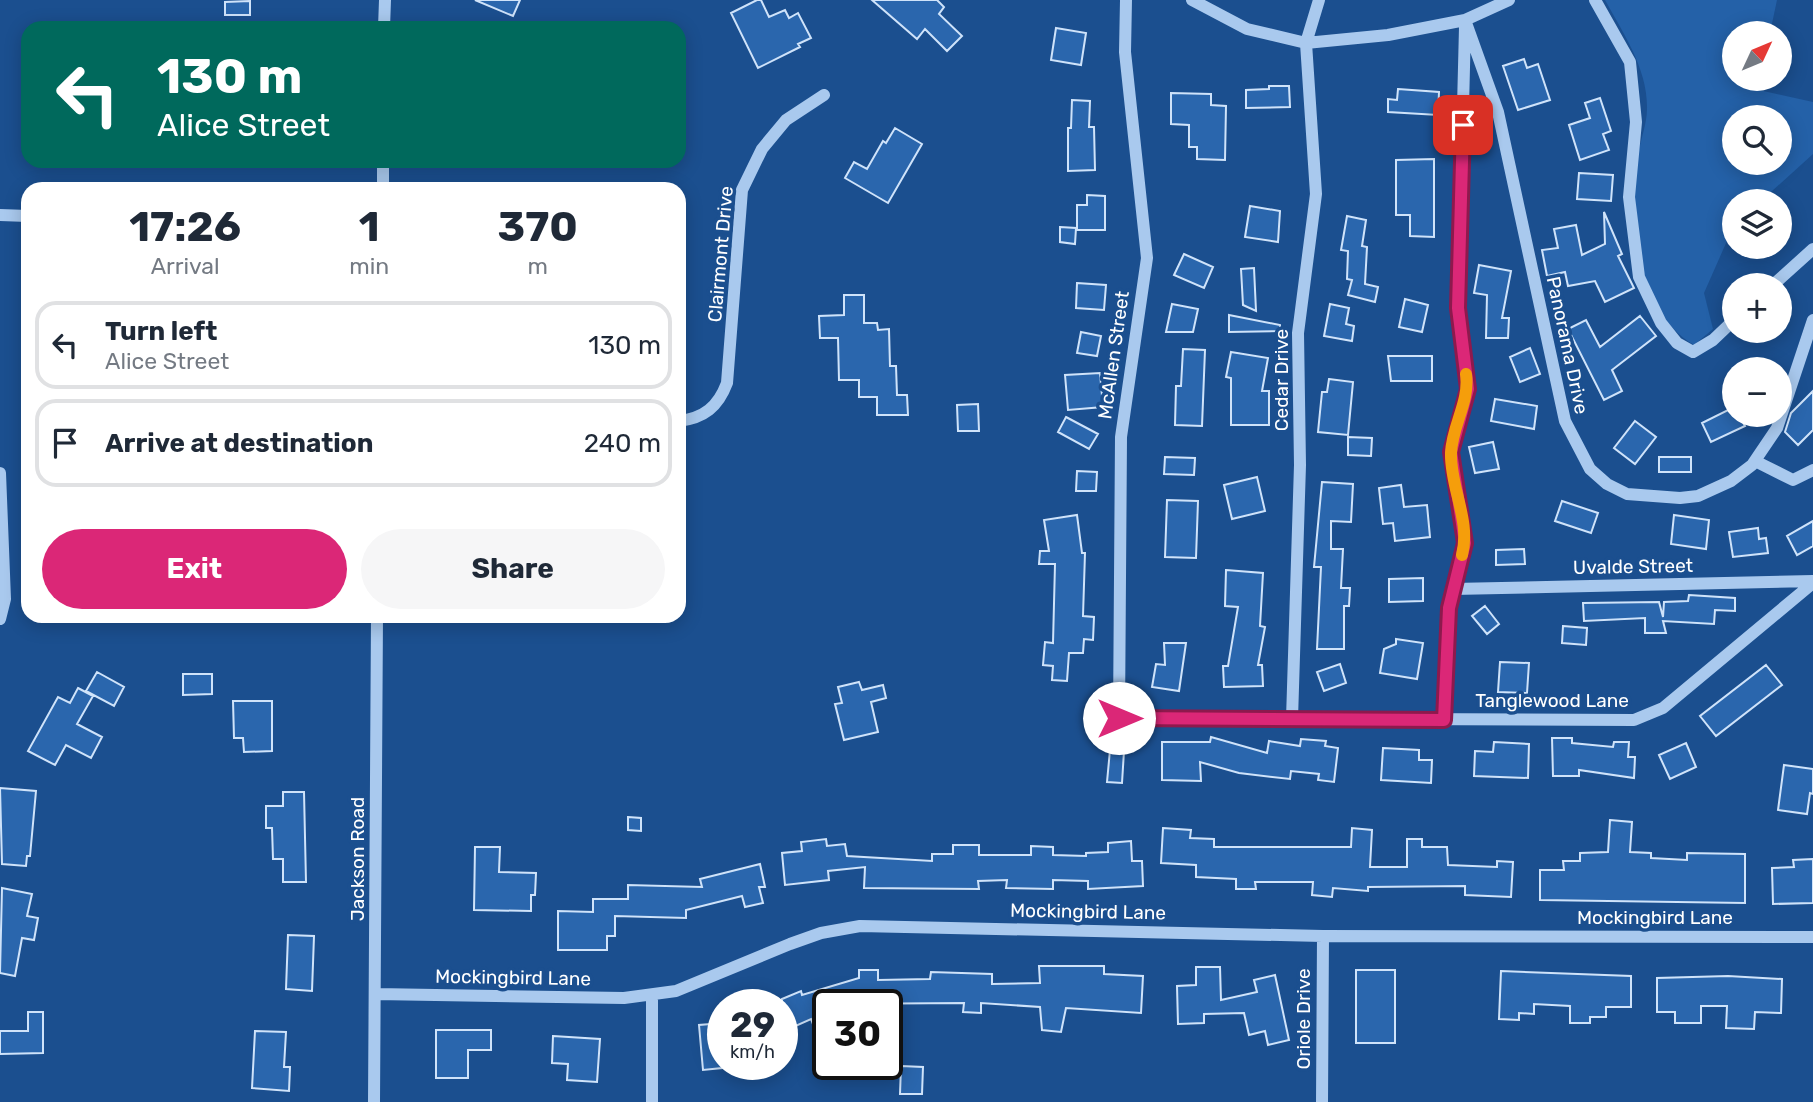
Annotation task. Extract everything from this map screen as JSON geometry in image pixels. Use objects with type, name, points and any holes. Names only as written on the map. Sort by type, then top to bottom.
[{"type":"street","points":[[384,21],[385,0]]},
{"type":"street","name":"McAllen Street","points":[[1119,718],[1121,437],[1147,258],[1125,52],[1126,0]]},
{"type":"street","points":[[1192,0],[1247,29],[1306,43],[1388,35],[1465,20],[1509,0]]},
{"type":"street","points":[[1306,43],[1319,0]]},
{"type":"street","points":[[1595,0],[1630,62],[1636,122],[1629,197],[1636,266],[1647,300],[1677,343],[1693,352],[1722,331]]},
{"type":"street","points":[[1444,720],[1449,608],[1465,543],[1451,452],[1468,389],[1458,308],[1465,20]]},
{"type":"street","name":"Panorama Drive","points":[[1465,20],[1498,112],[1565,421],[1590,469],[1607,484],[1627,494],[1680,498],[1698,496],[1731,481],[1755,461],[1777,428],[1813,320]]},
{"type":"street","name":"Cedar Drive","points":[[1292,719],[1300,465],[1298,333],[1316,194],[1306,43]]},
{"type":"street","name":"Clairmont Drive","points":[[686,419],[709,411],[717,404],[727,383],[742,190],[755,162],[786,120],[824,95]]},
{"type":"street","points":[[0,215],[21,216]]},
{"type":"street","points":[[1786,273],[1813,249]]},
{"type":"street","points":[[1755,461],[1793,480],[1813,470]]},
{"type":"street","points":[[0,472],[5,599],[0,619]]},
{"type":"street","name":"Tanglewood Lane","points":[[1119,718],[1619,721],[1650,716],[1813,582]]},
{"type":"street","name":"Uvalde Street","points":[[1453,589],[1813,582]]},
{"type":"street","name":"Jackson Road","points":[[374,1102],[377,623]]},
{"type":"street","name":"Mockingbird Lane","points":[[376,994],[624,998],[676,992],[748,959],[821,933],[860,926],[1323,936],[1813,937]]},
{"type":"street","name":"Oriole Drive","points":[[1322,1102],[1323,936]]},
{"type":"street","points":[[652,995],[652,1102]]},
{"type":"shaded area","points":[[1605,0],[1777,0],[1773,21],[1722,21],[1722,91],[1764,91],[1813,102],[1813,154],[1792,173],[1792,105],[1722,105],[1722,175],[1790,175],[1774,189],[1722,189],[1722,252],[1704,293],[1713,329],[1694,345],[1674,329],[1659,309],[1647,286],[1640,261],[1634,207],[1639,150],[1647,115],[1646,94],[1639,66]]},
{"type":"building","points":[[475,0],[520,0],[513,16]]},
{"type":"building","points":[[761,0],[769,17],[785,10],[789,18],[798,13],[811,38],[798,44],[800,47],[758,68],[731,13]]},
{"type":"building","points":[[872,0],[937,0],[944,7],[939,14],[962,36],[947,51],[925,29],[917,39]]},
{"type":"building","points":[[250,1],[250,15],[225,15],[225,2]]},
{"type":"building","points":[[1056,28],[1086,33],[1081,65],[1051,60]]},
{"type":"building","points":[[1524,59],[1527,68],[1538,64],[1550,100],[1518,110],[1503,66]]},
{"type":"building","points":[[1269,86],[1289,86],[1290,107],[1246,108],[1246,90],[1269,89]]},
{"type":"building","points":[[1398,89],[1439,92],[1438,115],[1388,112],[1388,99],[1397,100]]},
{"type":"building","points":[[1171,93],[1211,94],[1211,105],[1226,106],[1225,160],[1197,159],[1197,147],[1189,147],[1189,125],[1171,124]]},
{"type":"building","points":[[1600,98],[1611,131],[1603,134],[1609,150],[1580,160],[1569,125],[1590,118],[1585,103]]},
{"type":"building","points":[[1072,100],[1090,101],[1089,127],[1094,127],[1095,170],[1068,171],[1068,128],[1071,128]]},
{"type":"building","points":[[895,128],[922,144],[888,203],[845,178],[854,162],[867,169],[883,141],[886,143]]},
{"type":"building","points":[[1434,159],[1434,237],[1410,236],[1410,215],[1396,215],[1396,160]]},
{"type":"building","points":[[1579,173],[1613,175],[1611,201],[1577,199]]},
{"type":"building","points":[[1087,195],[1105,196],[1105,230],[1077,230],[1077,205],[1087,205]]},
{"type":"building","points":[[1250,206],[1280,211],[1278,242],[1245,237]]},
{"type":"building","points":[[1604,212],[1622,254],[1618,256],[1634,288],[1605,302],[1595,281],[1568,286],[1565,272],[1547,276],[1542,250],[1558,248],[1554,229],[1576,225],[1582,255],[1605,244]]},
{"type":"building","points":[[1347,216],[1366,220],[1362,246],[1367,247],[1365,284],[1378,287],[1375,302],[1348,295],[1352,280],[1347,279],[1348,251],[1341,250]]},
{"type":"building","points":[[1060,227],[1076,228],[1075,244],[1060,242]]},
{"type":"building","points":[[1184,254],[1213,267],[1204,288],[1174,275]]},
{"type":"building","points":[[1479,265],[1511,271],[1502,318],[1509,318],[1508,338],[1486,338],[1487,295],[1474,293]]},
{"type":"building","points":[[1254,268],[1256,311],[1243,305],[1241,269]]},
{"type":"building","points":[[1077,283],[1106,285],[1104,310],[1076,308]]},
{"type":"building","points":[[844,295],[864,295],[864,323],[877,323],[878,330],[889,329],[890,366],[896,366],[897,395],[907,395],[908,415],[877,415],[877,397],[859,397],[859,380],[839,380],[838,338],[820,338],[819,316],[844,315]]},
{"type":"building","points":[[1405,299],[1428,305],[1422,332],[1399,327]]},
{"type":"building","points":[[1172,304],[1198,309],[1193,332],[1166,332]]},
{"type":"building","points":[[1330,304],[1349,308],[1346,324],[1354,326],[1352,341],[1324,336]]},
{"type":"building","points":[[1229,315],[1280,325],[1280,331],[1229,332]]},
{"type":"building","points":[[1640,316],[1656,336],[1612,370],[1622,391],[1604,400],[1568,329],[1586,320],[1600,347]]},
{"type":"building","points":[[1081,332],[1101,336],[1097,356],[1077,353]]},
{"type":"building","points":[[1530,348],[1540,374],[1520,382],[1510,357]]},
{"type":"building","points":[[1183,349],[1205,350],[1202,426],[1175,425],[1176,386],[1181,386]]},
{"type":"building","points":[[1231,352],[1268,358],[1262,391],[1269,391],[1269,425],[1231,425],[1231,378],[1226,377]]},
{"type":"building","points":[[1388,356],[1432,356],[1432,381],[1391,381]]},
{"type":"building","points":[[1100,373],[1103,407],[1068,410],[1065,375]]},
{"type":"building","points":[[1329,379],[1353,382],[1348,435],[1318,432],[1322,392],[1327,392]]},
{"type":"building","points":[[1813,391],[1813,430],[1798,445],[1785,432],[1787,427],[1792,427],[1792,412]]},
{"type":"building","points":[[1495,399],[1537,406],[1534,429],[1491,421]]},
{"type":"building","points":[[978,404],[979,431],[958,431],[957,405]]},
{"type":"building","points":[[1722,413],[1722,427],[1743,427],[1711,442],[1702,423]]},
{"type":"building","points":[[1066,417],[1098,434],[1089,449],[1058,432]]},
{"type":"building","points":[[1635,421],[1656,437],[1635,464],[1614,448]]},
{"type":"building","points":[[1348,437],[1372,438],[1371,456],[1348,455]]},
{"type":"building","points":[[1493,442],[1499,469],[1475,473],[1469,447]]},
{"type":"building","points":[[1165,457],[1195,458],[1194,475],[1164,474]]},
{"type":"building","points":[[1659,457],[1691,457],[1691,472],[1659,472]]},
{"type":"building","points":[[1077,471],[1097,472],[1096,491],[1076,491]]},
{"type":"building","points":[[1257,477],[1265,511],[1232,519],[1224,485]]},
{"type":"building","points":[[1322,482],[1353,484],[1351,522],[1331,521],[1331,549],[1343,549],[1341,588],[1350,588],[1349,606],[1344,606],[1344,649],[1317,649],[1321,567],[1314,567]]},
{"type":"building","points":[[1401,485],[1404,507],[1427,505],[1430,537],[1395,541],[1393,523],[1383,524],[1379,488]]},
{"type":"building","points":[[1167,500],[1198,501],[1196,558],[1165,557]]},
{"type":"building","points":[[1562,501],[1598,513],[1591,533],[1555,521]]},
{"type":"building","points":[[1077,515],[1082,553],[1085,553],[1083,616],[1094,617],[1093,640],[1084,639],[1083,653],[1069,653],[1067,681],[1052,680],[1053,666],[1043,665],[1045,642],[1053,643],[1055,564],[1039,564],[1040,551],[1049,551],[1044,520]]},
{"type":"building","points":[[1674,515],[1709,520],[1706,549],[1671,544]]},
{"type":"building","points":[[1813,521],[1813,546],[1797,555],[1787,536]]},
{"type":"building","points":[[1758,528],[1759,539],[1766,538],[1768,553],[1733,557],[1729,532]]},
{"type":"building","points":[[1524,549],[1525,564],[1496,565],[1496,550]]},
{"type":"building","points":[[1226,570],[1263,573],[1260,626],[1265,627],[1258,665],[1262,665],[1263,686],[1224,687],[1223,666],[1228,666],[1238,607],[1225,606]]},
{"type":"building","points":[[1423,578],[1423,601],[1389,602],[1389,579]]},
{"type":"building","points":[[1689,595],[1735,598],[1735,611],[1715,610],[1714,624],[1663,621],[1666,633],[1645,633],[1645,618],[1584,621],[1583,603],[1659,602],[1663,617],[1664,602],[1688,601]]},
{"type":"building","points":[[1485,606],[1499,624],[1487,634],[1472,616]]},
{"type":"building","points":[[1563,626],[1587,628],[1586,645],[1562,643]]},
{"type":"building","points":[[1396,639],[1423,643],[1417,679],[1380,673],[1384,649],[1396,644]]},
{"type":"building","points":[[1164,643],[1186,643],[1179,691],[1152,687],[1156,664],[1165,665]]},
{"type":"building","points":[[1500,662],[1529,663],[1527,693],[1498,692]]},
{"type":"building","points":[[1340,664],[1346,683],[1324,691],[1317,672]]},
{"type":"building","points":[[1766,665],[1782,685],[1716,736],[1700,716]]},
{"type":"building","points":[[97,672],[124,687],[114,706],[86,691]]},
{"type":"building","points":[[183,674],[212,674],[212,694],[183,695]]},
{"type":"building","points":[[859,682],[862,690],[883,685],[886,698],[871,702],[878,732],[844,740],[835,704],[842,703],[838,687]]},
{"type":"building","points":[[78,688],[93,696],[77,724],[102,737],[91,758],[66,745],[55,765],[28,751],[58,697],[70,703]]},
{"type":"building","points":[[233,701],[272,701],[272,751],[244,752],[243,738],[234,738]]},
{"type":"building","points":[[1211,737],[1267,753],[1269,741],[1300,746],[1301,739],[1326,741],[1325,746],[1338,748],[1334,782],[1318,780],[1319,774],[1291,771],[1290,779],[1239,773],[1200,762],[1201,781],[1162,780],[1162,742],[1210,742]]},
{"type":"building","points":[[1552,738],[1572,738],[1572,743],[1613,747],[1614,742],[1629,742],[1628,757],[1635,757],[1634,778],[1579,770],[1579,776],[1553,776]]},
{"type":"building","points":[[1494,742],[1529,744],[1528,778],[1474,776],[1475,751],[1493,752]]},
{"type":"building","points":[[1686,743],[1696,767],[1670,779],[1659,755]]},
{"type":"building","points":[[1383,748],[1419,750],[1419,760],[1432,760],[1431,783],[1381,780]]},
{"type":"building","points":[[1110,750],[1124,751],[1122,783],[1107,782]]},
{"type":"building","points":[[1784,765],[1813,769],[1813,794],[1810,793],[1807,814],[1778,810]]},
{"type":"building","points":[[0,788],[36,791],[30,856],[27,856],[26,866],[2,864]]},
{"type":"building","points":[[283,792],[304,792],[306,882],[283,882],[283,859],[273,859],[272,828],[266,828],[266,806],[283,806]]},
{"type":"building","points":[[628,817],[641,818],[641,831],[628,830]]},
{"type":"building","points":[[1610,820],[1632,822],[1630,852],[1651,853],[1651,858],[1687,860],[1687,853],[1745,854],[1745,903],[1540,900],[1540,870],[1564,870],[1563,861],[1580,861],[1580,853],[1608,852]]},
{"type":"building","points":[[1163,828],[1191,830],[1190,838],[1214,839],[1214,847],[1351,847],[1352,828],[1372,830],[1370,867],[1407,867],[1407,839],[1422,839],[1422,847],[1447,847],[1448,865],[1497,867],[1497,861],[1513,862],[1511,897],[1465,895],[1465,886],[1368,887],[1368,891],[1333,888],[1332,897],[1312,895],[1313,882],[1255,882],[1256,889],[1236,889],[1236,879],[1196,877],[1196,865],[1161,863]]},
{"type":"building","points":[[826,839],[827,846],[845,844],[847,856],[932,861],[932,854],[953,854],[953,845],[979,845],[979,855],[1031,855],[1031,846],[1053,847],[1053,855],[1086,856],[1086,853],[1108,852],[1108,843],[1131,841],[1132,861],[1142,861],[1143,886],[1088,889],[1088,881],[1053,880],[1053,889],[1006,888],[1007,880],[978,881],[979,889],[864,888],[865,867],[828,871],[829,880],[785,885],[782,853],[802,851],[801,842]]},
{"type":"building","points":[[475,847],[500,847],[499,872],[536,873],[531,911],[474,910]]},
{"type":"building","points":[[1813,859],[1813,903],[1773,904],[1772,868],[1794,867],[1793,860]]},
{"type":"building","points":[[760,864],[765,887],[759,887],[763,903],[745,907],[742,896],[686,910],[686,918],[615,916],[615,936],[607,936],[607,950],[558,950],[558,911],[593,912],[593,899],[628,899],[628,885],[702,887],[700,879]]},
{"type":"building","points":[[2,888],[32,894],[27,916],[38,918],[34,940],[22,938],[15,976],[0,973]]},
{"type":"building","points":[[288,935],[314,936],[312,991],[286,989]]},
{"type":"building","points":[[1039,966],[1104,966],[1104,974],[1143,976],[1141,1013],[1066,1008],[1061,1032],[1042,1030],[1040,1007],[981,1003],[981,1013],[963,1012],[964,1003],[903,1003],[903,989],[822,989],[859,978],[859,970],[878,970],[878,980],[930,979],[931,972],[992,974],[992,984],[1040,983]]},
{"type":"building","points":[[1196,967],[1220,967],[1221,1000],[1257,992],[1254,980],[1275,975],[1289,1040],[1268,1045],[1265,1031],[1249,1035],[1244,1013],[1204,1014],[1204,1023],[1178,1024],[1177,986],[1196,985]]},
{"type":"building","points":[[1356,970],[1395,970],[1395,1043],[1356,1043]]},
{"type":"building","points":[[1501,971],[1631,976],[1631,1007],[1606,1007],[1606,1017],[1590,1017],[1590,1023],[1570,1023],[1570,1006],[1534,1004],[1534,1014],[1519,1013],[1519,1020],[1499,1019]]},
{"type":"building","points":[[1728,976],[1782,979],[1781,1013],[1755,1012],[1754,1029],[1726,1028],[1727,1006],[1701,1006],[1701,1023],[1675,1023],[1675,1012],[1657,1012],[1657,978]]},
{"type":"building","points":[[801,991],[802,995],[812,992],[812,1022],[811,1019],[798,1025],[798,992]]},
{"type":"building","points":[[28,1012],[43,1012],[43,1053],[0,1054],[0,1031],[28,1031]]},
{"type":"building","points":[[707,1024],[707,1070],[703,1070],[699,1025]]},
{"type":"building","points":[[436,1030],[491,1030],[491,1050],[468,1050],[468,1078],[436,1078]]},
{"type":"building","points":[[255,1031],[286,1032],[284,1067],[290,1067],[289,1091],[252,1088]]},
{"type":"building","points":[[553,1036],[600,1039],[597,1082],[567,1080],[568,1064],[552,1063]]},
{"type":"building","points":[[903,1066],[923,1067],[922,1094],[900,1094]]},
{"type":"slow traffic","points":[[1462,555],[1464,530],[1451,452],[1468,389],[1466,374]]},
{"type":"route","points":[[1119,718],[1444,720],[1449,608],[1465,543],[1451,452],[1468,389],[1458,308],[1463,125]]}]
